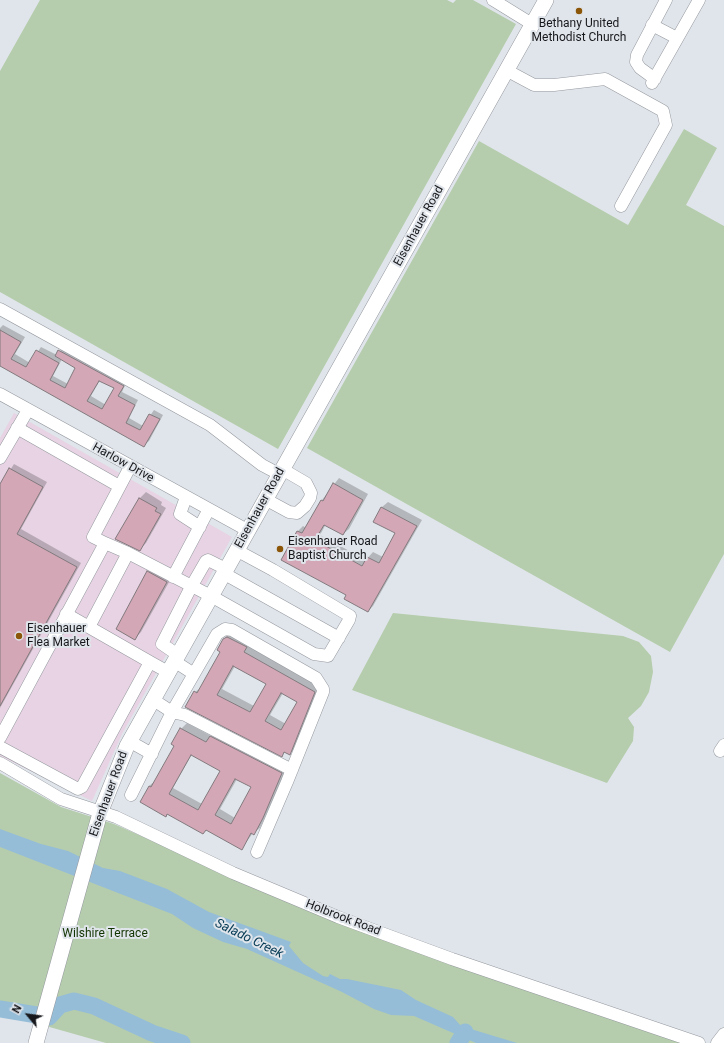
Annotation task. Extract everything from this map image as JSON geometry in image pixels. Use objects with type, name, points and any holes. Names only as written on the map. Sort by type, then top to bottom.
[{"type":"main road","name":"Eisenhauer Road","points":[[36,1043],[98,820],[129,741],[546,0]]},
{"type":"street","points":[[493,0],[532,24]]},
{"type":"street","points":[[666,0],[640,46],[636,62],[654,81],[699,0]]},
{"type":"street","points":[[652,25],[678,38]]},
{"type":"street","points":[[506,70],[534,85],[554,85],[605,79],[663,111],[666,125],[621,206]]},
{"type":"street","points":[[0,309],[210,425],[262,465],[280,471],[306,483],[312,493],[305,506],[297,513],[289,512],[265,499]]},
{"type":"street","name":"Harlow Drive","points":[[0,394],[130,467],[247,530]]},
{"type":"street","points":[[0,458],[28,410]]},
{"type":"street","points":[[17,428],[119,486]]},
{"type":"street","points":[[130,467],[93,537],[128,553],[191,587],[211,596],[321,657],[328,656],[350,616],[346,612],[236,550]]},
{"type":"street","points":[[186,497],[180,514],[200,527]]},
{"type":"street","points":[[173,577],[209,509]]},
{"type":"street","points":[[0,738],[105,543]]},
{"type":"street","points":[[89,627],[128,553]]},
{"type":"street","points":[[194,674],[173,662],[162,644],[191,587],[208,560],[224,571],[339,638]]},
{"type":"street","points":[[66,614],[150,662],[173,662]]},
{"type":"street","points":[[131,795],[172,712],[216,634],[225,629],[232,630],[316,678],[321,683],[323,692],[257,852]]},
{"type":"street","points":[[0,747],[78,790],[82,787],[150,662]]},
{"type":"street","points":[[152,699],[172,712],[185,716],[292,770]]},
{"type":"street","points":[[129,741],[152,754]]},
{"type":"street","points":[[5,766],[17,757]]},
{"type":"street","name":"Holbrook Road","points":[[5,766],[98,820],[116,818],[233,873],[338,917],[452,959],[699,1043]]},
{"type":"street","points":[[717,1043],[724,1034]]},
{"type":"shaded area","points":[[14,413],[232,537],[122,734],[92,801],[0,756],[0,438]]},
{"type":"green space","points":[[40,0],[447,0],[453,3],[456,0],[473,0],[516,24],[278,449],[0,292],[0,71]]},
{"type":"green space","points":[[684,129],[717,148],[686,205],[724,226],[724,554],[670,652],[307,448],[479,141],[628,225]]},
{"type":"green space","points":[[393,613],[623,636],[639,642],[651,656],[653,672],[649,692],[641,706],[628,718],[634,727],[633,741],[607,783],[352,690]]},
{"type":"green space","name":"Wilshire Terrace","points":[[0,773],[61,807],[114,824],[216,869],[684,1043],[106,1043],[0,1013]]},
{"type":"water","name":"Salado Creek","points":[[0,829],[41,844],[68,851],[103,868],[120,871],[167,889],[209,912],[291,942],[289,946],[303,963],[323,976],[328,977],[330,974],[340,979],[347,979],[401,990],[416,1000],[453,1017],[461,1026],[517,1043],[476,1043],[414,1016],[391,1015],[374,1009],[342,992],[247,949],[223,942],[193,928],[172,914],[0,847]]},
{"type":"building","points":[[0,330],[21,342],[11,359],[26,367],[36,350],[59,363],[50,380],[65,388],[75,368],[55,356],[58,350],[124,386],[118,396],[135,405],[126,423],[140,430],[149,414],[160,419],[144,447],[0,366]],"holes":[[[99,381],[114,388],[102,409],[87,401]]]},
{"type":"building","name":"Eisenhauer Flea Market","points":[[9,468],[43,487],[17,534],[77,567],[0,706],[0,484]]},
{"type":"building","points":[[333,483],[363,500],[343,535],[324,525],[315,540],[362,566],[367,557],[379,563],[395,533],[373,522],[381,507],[417,526],[368,612],[344,599],[346,595],[281,560],[297,531],[302,533],[321,500],[323,501]]},
{"type":"building","points":[[139,498],[157,508],[155,511],[161,514],[140,551],[115,539]]},
{"type":"building","points":[[147,571],[167,582],[135,640],[116,629]]},
{"type":"building","points":[[227,637],[247,647],[244,652],[315,692],[290,755],[284,752],[282,757],[185,707],[194,691],[197,693],[220,652],[217,650],[223,639]],"holes":[[[233,666],[266,684],[250,712],[217,695]],[[281,693],[297,702],[281,730],[265,721]]]},
{"type":"building","points":[[180,728],[206,742],[210,736],[282,773],[263,818],[254,835],[251,833],[242,850],[206,830],[203,834],[167,814],[166,817],[140,802],[149,786],[151,787],[174,746],[171,744]],"holes":[[[191,755],[220,771],[198,810],[169,794]],[[235,779],[251,787],[231,824],[215,815]]]},
{"type":"waterway","points":[[0,1009],[49,1017],[60,1005],[74,1001],[94,1006],[152,1033],[182,1043]]},
{"type":"waterway","points":[[458,1043],[465,1032]]},
{"type":"place","name":"Bethany United Methodist Church","points":[[579,11]]},
{"type":"place","name":"Eisenhauer Road Baptist Church","points":[[280,549]]},
{"type":"place","name":"Eisenhauer Flea Market","points":[[19,636]]}]
